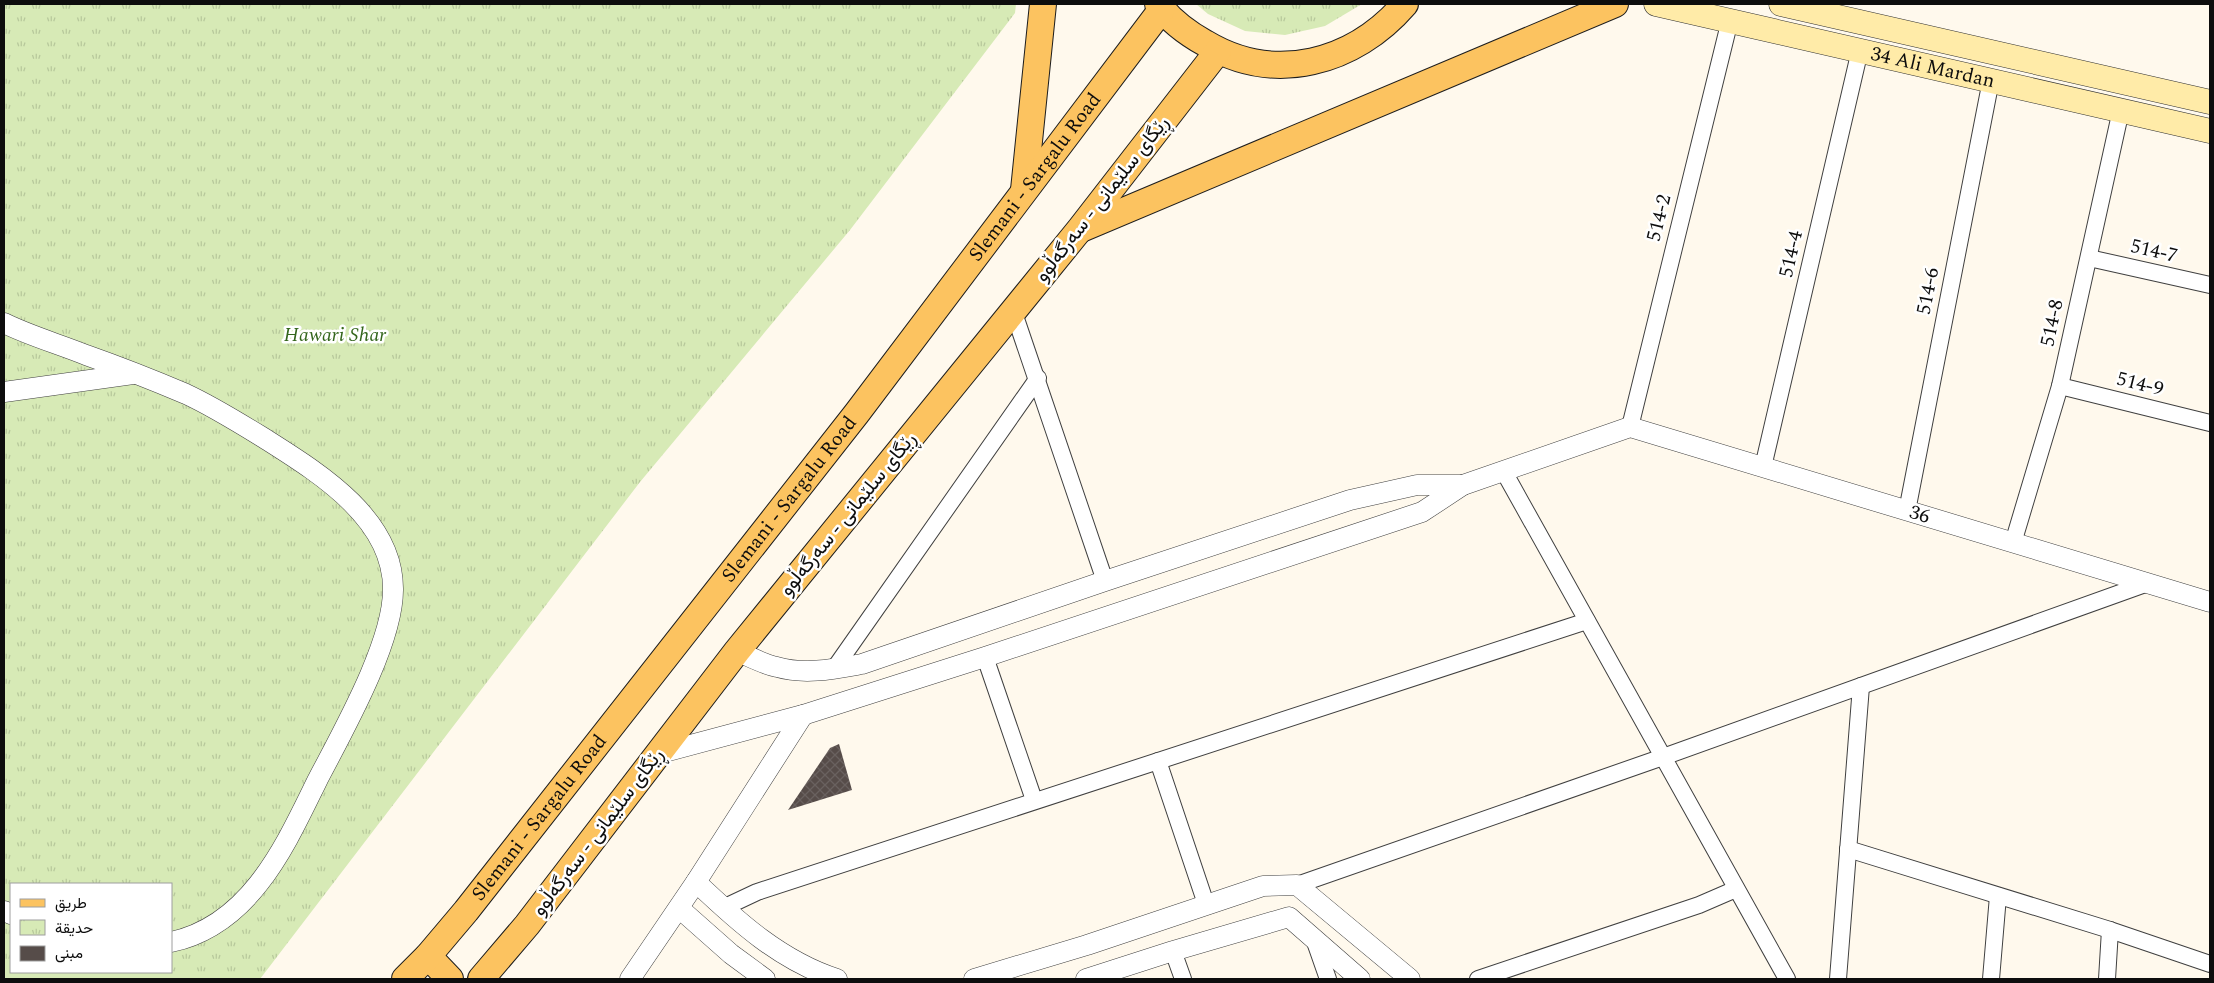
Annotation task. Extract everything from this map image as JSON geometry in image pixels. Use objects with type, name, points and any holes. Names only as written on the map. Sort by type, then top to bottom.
[{"type":"main road","points":[[1024,190],[1043,4]]},
{"type":"main road","points":[[1160,6],[1188,33],[1218,51],[1243,60],[1270,64],[1296,64],[1322,60],[1347,50],[1370,37],[1391,20],[1405,4]]},
{"type":"main road","points":[[1080,229],[1615,4]]},
{"type":"main road","name":"34 Ali Mardan","points":[[1656,4],[2210,131]]},
{"type":"main road","name":"34 Ali Mardan","points":[[1781,4],[2210,102]]},
{"type":"main road","name":"Slemani - Sargalu Road","points":[[405,979],[428,956],[466,911],[857,413],[1160,6]]},
{"type":"main road","name":"ڕێگای سلێمانی - سەرگەڵوو","points":[[481,979],[527,925],[657,754],[738,652],[1080,229],[1218,51]]},
{"type":"main road","points":[[428,956],[450,979]]},
{"type":"street","name":"514-2","points":[[1630,427],[1730,20]]},
{"type":"street","name":"514-4","points":[[1763,467],[1860,50]]},
{"type":"street","name":"514-6","points":[[1907,511],[1991,80]]},
{"type":"street","name":"514-8","points":[[2013,542],[2060,386],[2121,110]]},
{"type":"street","name":"514-7","points":[[2089,258],[2210,286]]},
{"type":"street","points":[[1013,310],[1038,378],[1105,581]]},
{"type":"street","points":[[4,323],[188,395],[233,419],[302,463],[332,486],[361,513],[377,535],[388,559],[393,590],[388,624],[370,671],[330,756],[278,856],[254,890],[236,908],[200,932],[172,942]]},
{"type":"street","points":[[4,392],[135,374]]},
{"type":"street","points":[[834,669],[1038,378]]},
{"type":"street","name":"514-9","points":[[2060,386],[2210,423]]},
{"type":"street","name":"36","points":[[1630,427],[2210,602]]},
{"type":"street","points":[[657,754],[803,715],[986,657],[1422,512],[1463,485],[1630,427]]},
{"type":"street","points":[[1504,470],[1787,979]]},
{"type":"street","points":[[738,652],[778,668],[806,671],[862,664],[1350,500],[1417,485],[1463,485]]},
{"type":"street","points":[[974,979],[1087,945],[1263,886],[1296,885],[1663,757],[2148,583]]},
{"type":"street","points":[[706,932],[723,908],[757,892],[1034,800],[1588,621]]},
{"type":"street","points":[[986,657],[1034,800]]},
{"type":"street","points":[[1838,979],[1862,686]]},
{"type":"street","points":[[630,979],[679,908],[803,715]]},
{"type":"street","points":[[1158,761],[1206,904]]},
{"type":"street","points":[[1848,849],[2110,930],[2210,964]]},
{"type":"street","points":[[696,882],[723,908],[774,948],[803,965],[837,979]]},
{"type":"street","points":[[1296,885],[1328,979]]},
{"type":"street","points":[[1296,885],[1410,979]]},
{"type":"street","points":[[1478,979],[1699,905],[1736,889]]},
{"type":"street","points":[[1991,979],[1998,896]]},
{"type":"street","points":[[679,908],[765,979]]},
{"type":"street","points":[[1086,979],[1289,917],[1360,979]]},
{"type":"street","points":[[2106,979],[2110,930]]},
{"type":"street","points":[[1173,951],[1182,979]]},
{"type":"green space","name":"Hawari Shar","points":[[4,4],[1016,4],[1015,13],[850,230],[640,482],[260,979],[4,979]]},
{"type":"green space","points":[[1196,4],[1362,4],[1325,26],[1285,35],[1245,31],[1208,14]]},
{"type":"building","points":[[839,744],[852,790],[788,810],[830,748]]}]
